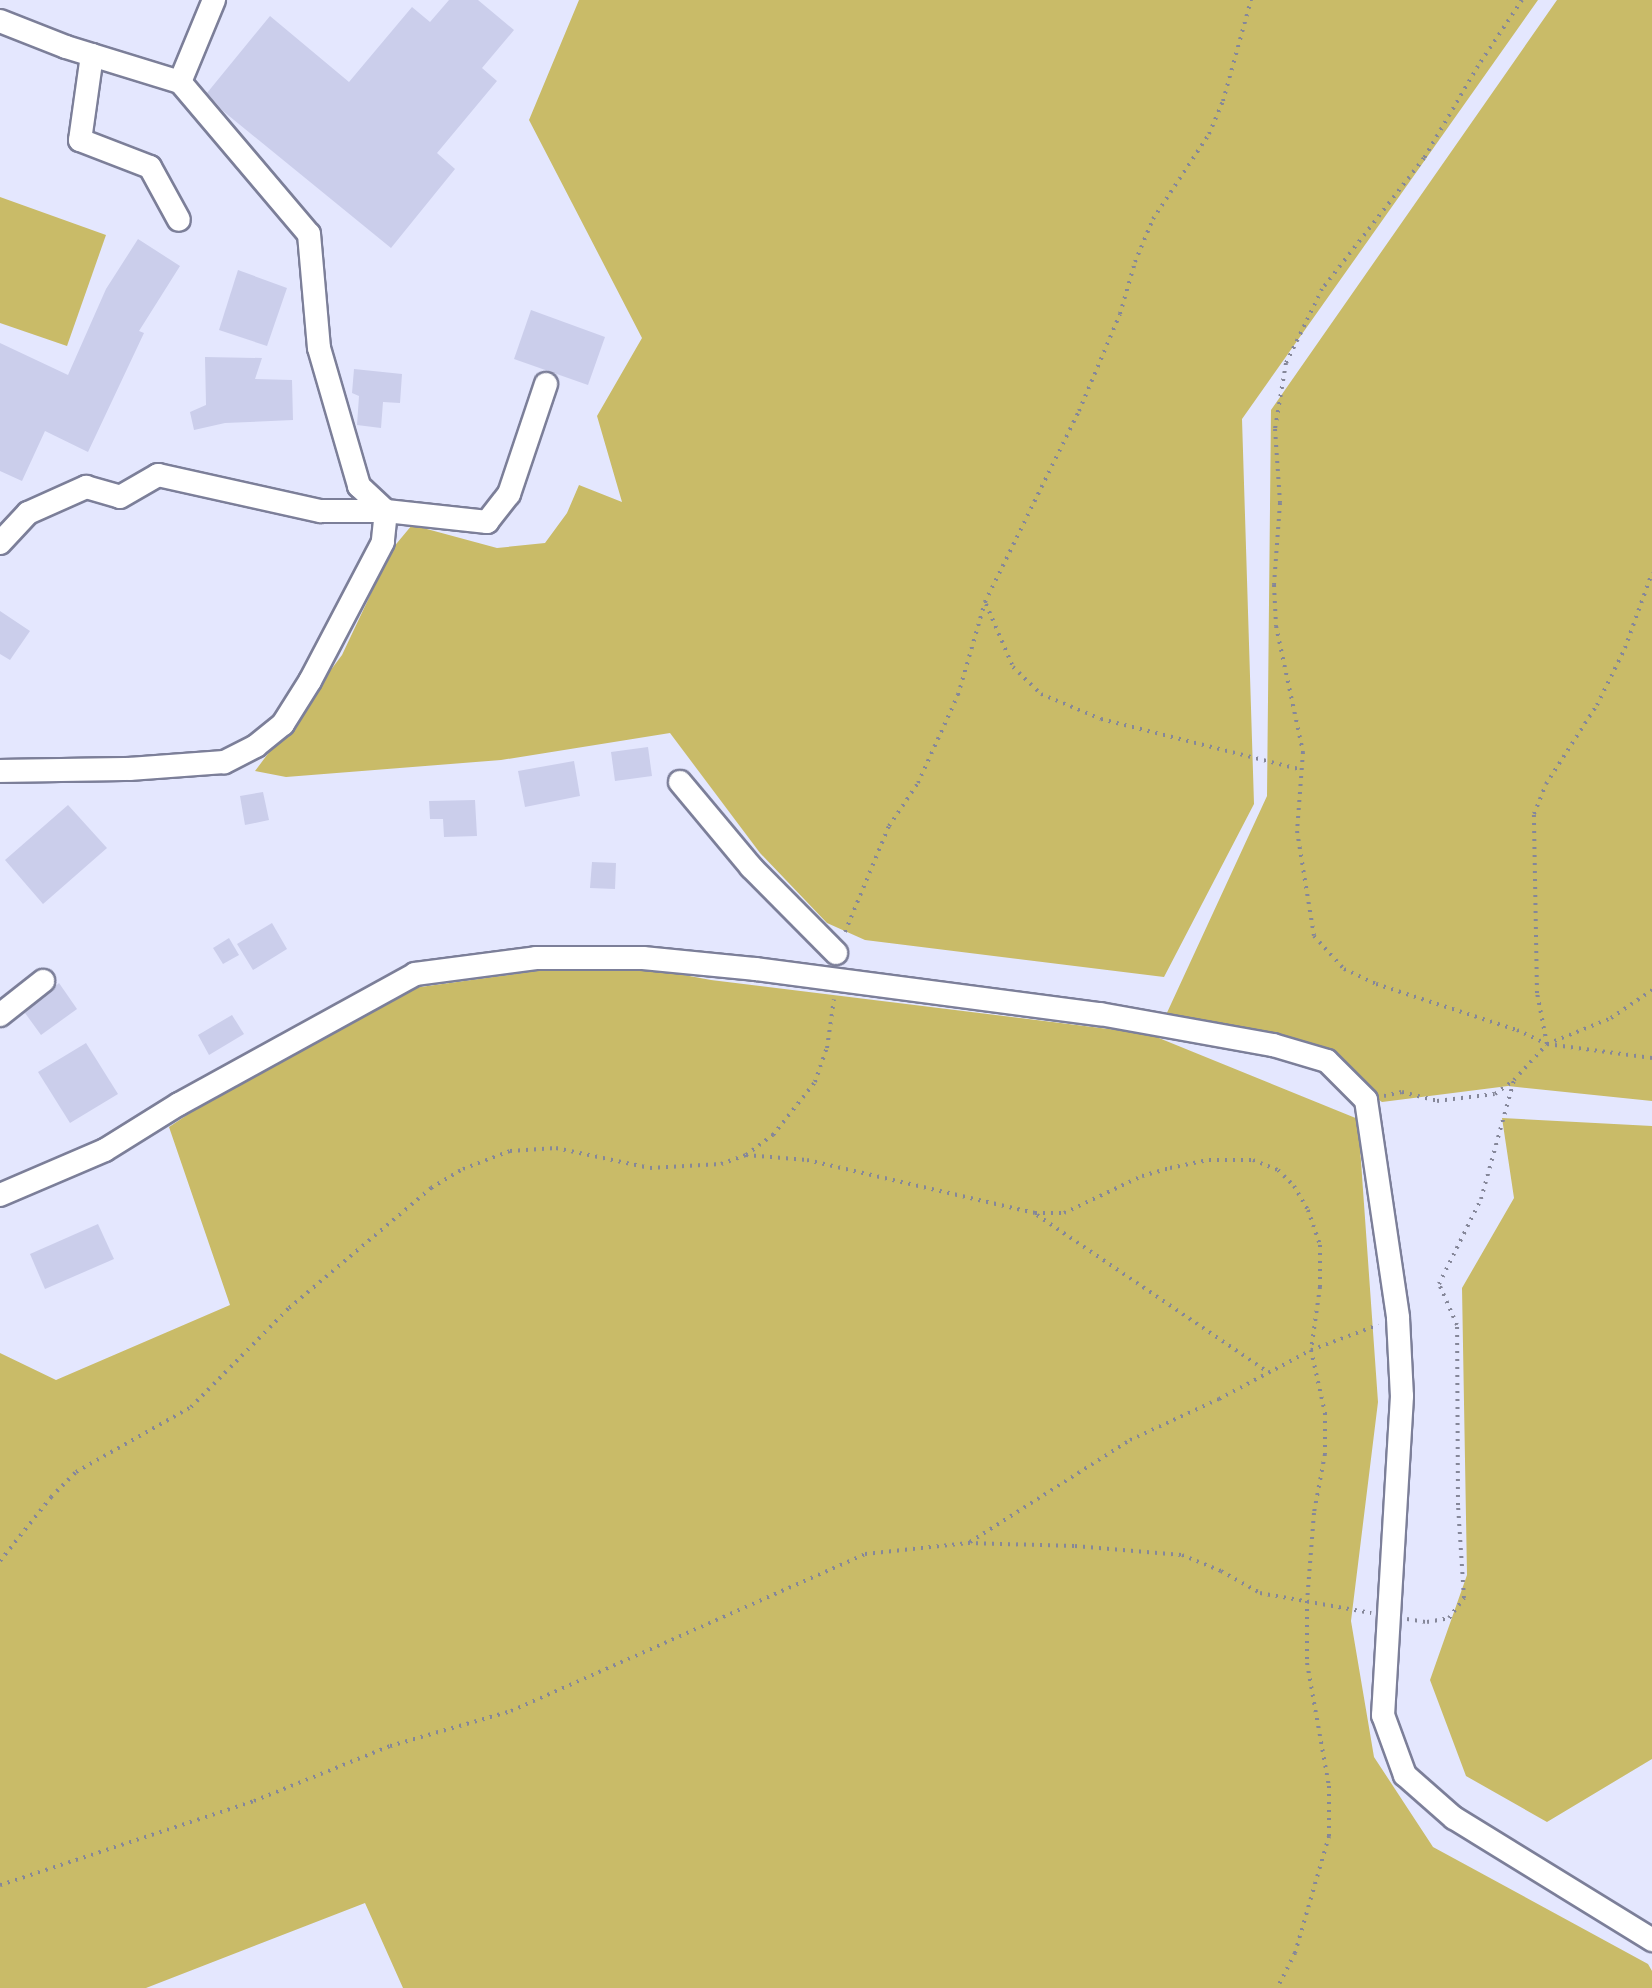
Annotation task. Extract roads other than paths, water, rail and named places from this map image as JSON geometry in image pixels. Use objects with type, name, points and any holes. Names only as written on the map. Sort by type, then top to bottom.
[{"type":"street","points":[[180,82],[214,0]]},
{"type":"street","points":[[0,21],[92,55],[180,82],[309,234],[319,348],[359,486],[386,511]]},
{"type":"street","points":[[92,55],[80,140],[150,167],[179,220]]},
{"type":"street","points":[[0,543],[28,513],[86,487],[120,497],[158,475],[321,511],[386,511],[487,522],[509,494],[546,384]]},
{"type":"street","points":[[0,771],[129,769],[224,762],[256,746],[283,724],[310,681],[383,542],[386,511]]},
{"type":"street","points":[[680,782],[751,867],[836,953]]},
{"type":"street","points":[[0,1195],[105,1150],[179,1104],[415,974],[536,958],[643,958],[756,969],[835,982],[1100,1014],[1273,1045],[1327,1061],[1366,1100],[1398,1318],[1402,1396],[1383,1715],[1405,1775],[1454,1818],[1652,1940]]},
{"type":"street","points":[[0,1015],[43,981]]}]
